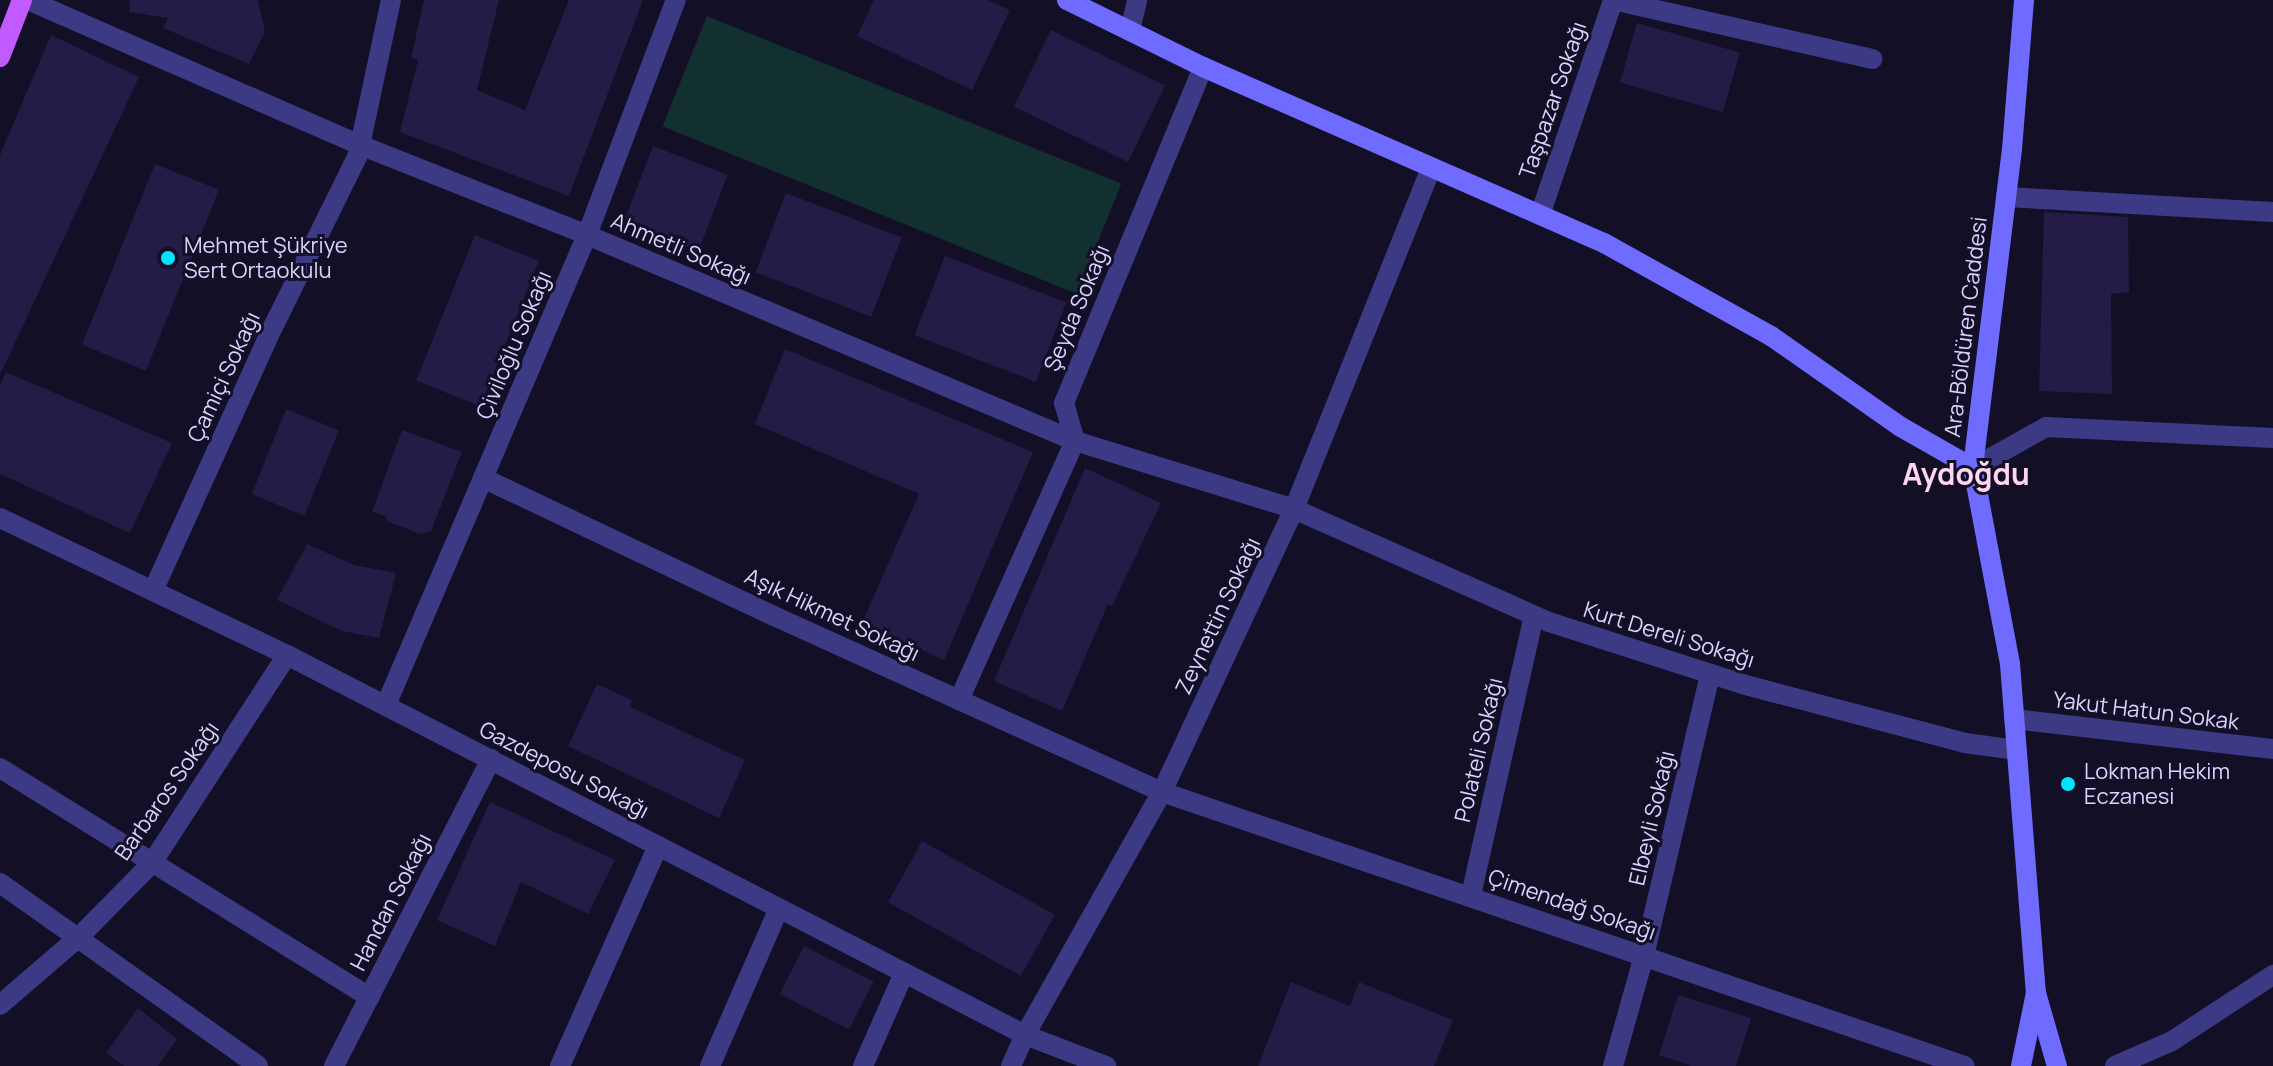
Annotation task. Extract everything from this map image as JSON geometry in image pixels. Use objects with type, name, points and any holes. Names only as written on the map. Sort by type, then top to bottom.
[{"type":"main road","points":[[0,57],[22,0]]},
{"type":"street","name":"Ahmetli Sokağı","points":[[28,0],[360,145],[587,235],[1075,441],[1294,509],[1321,524]]},
{"type":"street","name":"Çamiçi Sokağı","points":[[153,591],[360,145],[391,0]]},
{"type":"street","name":"Çiviloğlu Sokağı","points":[[386,705],[587,235],[676,0]]},
{"type":"street","points":[[1067,0],[1203,67],[1604,243],[1771,336],[1901,427],[1973,468],[2046,427],[2273,438]]},
{"type":"street","points":[[1130,31],[1137,0]]},
{"type":"street","points":[[1613,0],[1872,59]]},
{"type":"street","name":"Taşpazar Sokağı","points":[[1540,215],[1613,0]]},
{"type":"street","name":"Ara-Böldüren Caddesi","points":[[2024,0],[2006,197],[1973,468],[2010,664],[2036,993],[2057,1066]]},
{"type":"street","name":"Şeyda Sokağı","points":[[1075,441],[1064,403],[1203,67]]},
{"type":"street","name":"Zeynettin Sokağı","points":[[1011,1066],[1025,1035],[1162,792],[1294,509],[1431,169]]},
{"type":"street","points":[[2006,197],[2273,212]]},
{"type":"street","points":[[959,700],[1075,441]]},
{"type":"street","name":"Aşık Hikmet Sokağı","points":[[483,478],[1162,792]]},
{"type":"street","name":"Gazdeposu Sokağı","points":[[0,518],[287,655],[1025,1035],[1106,1066]]},
{"type":"street","name":"Kurt Dereli Sokağı","points":[[1321,524],[1534,616],[1710,674],[1965,743],[2017,750]]},
{"type":"street","name":"Polateli Sokağı","points":[[1471,895],[1534,616]]},
{"type":"street","name":"Barbaros Sokağı","points":[[0,1005],[79,937],[152,863],[287,655]]},
{"type":"street","name":"Elbeyli Sokağı","points":[[1613,1066],[1644,956],[1710,674]]},
{"type":"street","name":"Yakut Hatun Sokak","points":[[2014,719],[2273,749]]},
{"type":"street","name":"Handan Sokağı","points":[[334,1066],[491,759]]},
{"type":"street","points":[[0,768],[370,997]]},
{"type":"street","name":"Çimendağ Sokağı","points":[[1162,792],[1965,1066]]},
{"type":"street","points":[[560,1066],[658,846]]},
{"type":"street","points":[[0,883],[258,1066]]},
{"type":"street","points":[[710,1066],[779,908]]},
{"type":"street","points":[[863,1066],[904,973]]},
{"type":"street","points":[[2115,1066],[2172,1041],[2273,975]]},
{"type":"street","name":"Ara-Böldüren Caddesi","points":[[2021,1066],[2036,993]]},
{"type":"green space","points":[[707,16],[1121,183],[1077,294],[662,126]]},
{"type":"building","points":[[130,0],[258,0],[265,32],[249,64],[163,28],[168,18],[129,12]]},
{"type":"building","points":[[424,0],[499,0],[477,90],[525,110],[569,0],[643,0],[569,196],[400,132],[418,60],[411,58]]},
{"type":"building","points":[[874,0],[988,0],[1010,10],[972,90],[857,36]]},
{"type":"building","points":[[1637,23],[1740,52],[1723,112],[1620,83]]},
{"type":"building","points":[[1051,30],[1165,86],[1128,162],[1014,106]]},
{"type":"building","points":[[51,35],[139,77],[0,375],[0,155]]},
{"type":"building","points":[[653,146],[728,175],[698,251],[624,223]]},
{"type":"building","points":[[155,164],[219,190],[146,371],[82,345]]},
{"type":"building","points":[[786,193],[902,237],[871,317],[756,272]]},
{"type":"building","points":[[2044,212],[2128,217],[2129,292],[2111,294],[2112,394],[2039,391]]},
{"type":"building","points":[[475,235],[539,261],[480,406],[416,381]]},
{"type":"building","points":[[945,256],[1066,303],[1036,382],[915,335]]},
{"type":"building","points":[[785,349],[1033,452],[944,660],[862,623],[919,494],[755,424]]},
{"type":"building","points":[[6,372],[172,443],[130,533],[0,474],[0,385]]},
{"type":"building","points":[[286,409],[339,430],[304,516],[252,494]]},
{"type":"building","points":[[402,430],[462,452],[431,531],[421,534],[386,521],[386,516],[372,512]]},
{"type":"building","points":[[1085,468],[1161,503],[1112,606],[1108,604],[1062,711],[994,681]]},
{"type":"building","points":[[307,544],[354,565],[396,573],[379,638],[342,631],[277,600]]},
{"type":"building","points":[[597,684],[632,700],[630,707],[745,760],[719,818],[568,746]]},
{"type":"building","points":[[490,802],[615,860],[588,914],[521,882],[495,946],[437,920]]},
{"type":"building","points":[[922,841],[1055,915],[1021,976],[888,902]]},
{"type":"building","points":[[804,946],[873,981],[849,1030],[779,994]]},
{"type":"building","points":[[1291,982],[1350,1006],[1359,982],[1453,1020],[1434,1066],[1258,1066]]},
{"type":"building","points":[[1678,995],[1751,1018],[1736,1066],[1692,1066],[1659,1055]]},
{"type":"building","points":[[138,1008],[177,1039],[158,1066],[124,1066],[106,1053]]},
{"type":"place","name":"Mehmet Şükriye Sert Ortaokulu","points":[[168,258]]},
{"type":"place","name":"Lokman Hekim Eczanesi","points":[[2068,784]]},
{"type":"district","name":"Aydoğdu","points":[[1966,474]]}]
